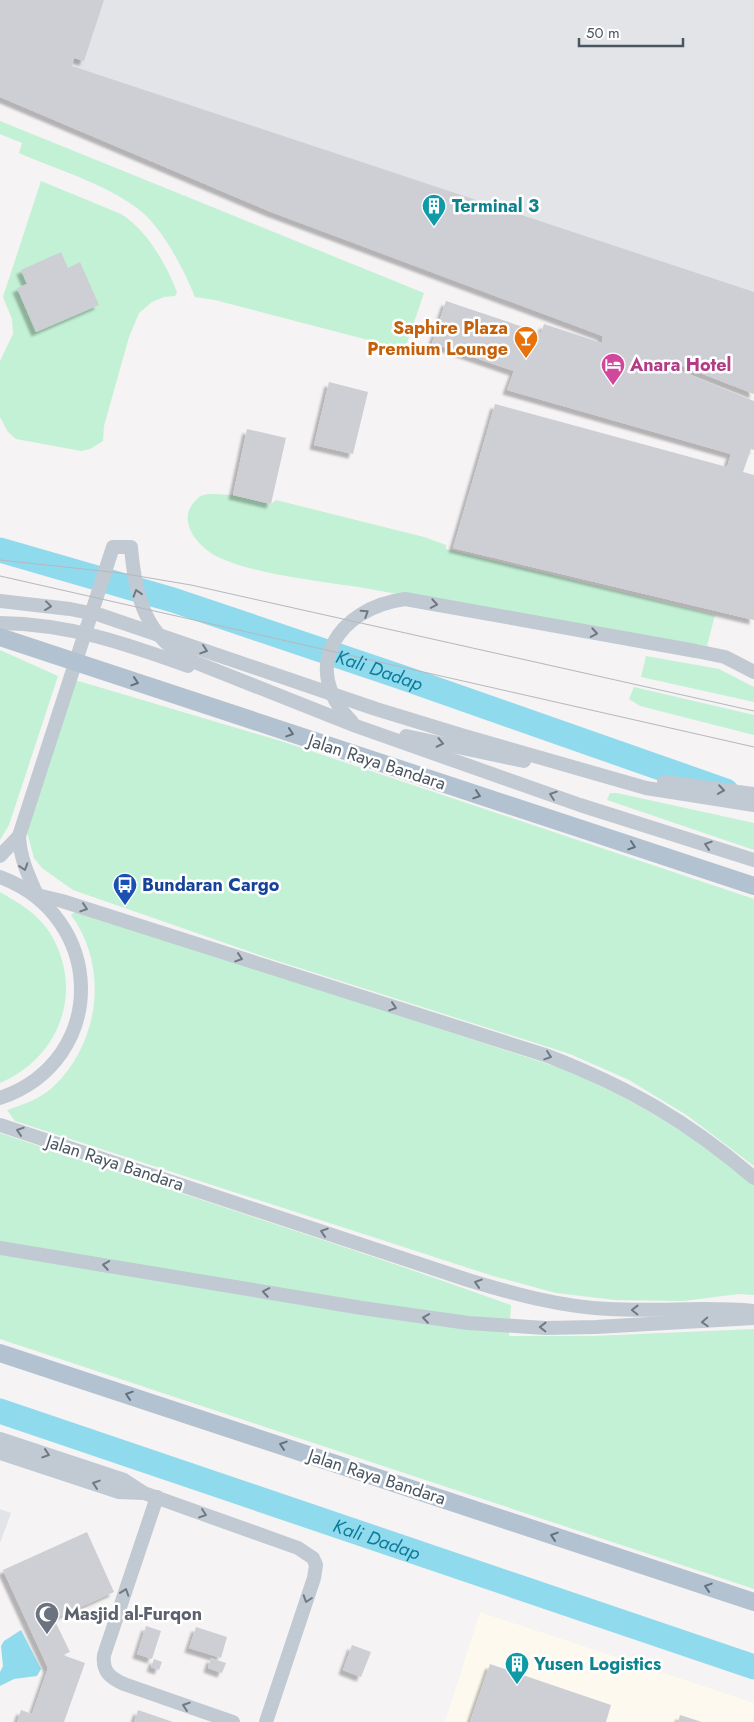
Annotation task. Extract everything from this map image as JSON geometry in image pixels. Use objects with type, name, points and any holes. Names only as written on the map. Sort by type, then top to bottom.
[{"type":"main road","name":"Jalan Raya Bandara","points":[[0,637],[754,886]]},
{"type":"main road","name":"Jalan Raya Bandara","points":[[0,1353],[754,1602]]},
{"type":"street","name":"Jalan Raya Bandara","points":[[19,836],[113,546],[131,547],[132,566],[138,596],[148,619],[157,634],[179,654],[356,726],[580,805],[754,860]]},
{"type":"street","points":[[356,726],[336,705],[328,686],[327,666],[330,648],[347,626],[362,614],[386,602],[405,599],[726,657],[754,672]]},
{"type":"street","points":[[0,601],[70,609],[100,616],[376,709],[646,788],[754,805]]},
{"type":"street","name":"Jalan Raya Bandara","points":[[0,623],[40,625],[77,630],[124,644],[282,700],[402,735],[589,773],[754,794]]},
{"type":"street","points":[[0,856],[19,836]]},
{"type":"street","points":[[0,1098],[30,1084],[50,1068],[70,1038],[80,1006],[80,974],[72,943],[59,919],[37,895],[25,870],[20,851],[19,836]]},
{"type":"street","points":[[0,877],[37,895],[62,901],[548,1056],[594,1074],[647,1101],[682,1122],[754,1178]]},
{"type":"street","name":"Jalan Raya Bandara","points":[[0,1125],[468,1280],[525,1296],[608,1309],[700,1308],[754,1310]]},
{"type":"street","points":[[0,1248],[391,1312],[510,1326],[596,1327],[754,1318]]},
{"type":"street","points":[[0,1439],[124,1480],[150,1495],[298,1548],[313,1558],[316,1565],[314,1578],[266,1722]]},
{"type":"street","points":[[0,1453],[119,1492],[150,1495]]},
{"type":"street","points":[[150,1495],[104,1655],[104,1669],[113,1680],[233,1722]]},
{"type":"shaded area","points":[[0,0],[754,0],[754,394],[271,212],[0,97]]},
{"type":"shaded area","points":[[0,1509],[11,1513],[0,1543]]},
{"type":"shaded area","points":[[480,1612],[754,1703],[754,1722],[445,1722]]},
{"type":"green space","points":[[0,121],[424,293],[407,343],[400,347],[395,347],[215,300],[195,297],[171,249],[146,216],[110,191],[19,153],[22,143],[0,134]]},
{"type":"green space","points":[[41,181],[121,214],[130,221],[155,248],[177,292],[175,296],[164,297],[152,302],[139,313],[129,337],[104,426],[103,441],[90,449],[81,451],[16,439],[8,432],[0,417],[0,361],[13,334],[12,319],[3,297]]},
{"type":"green space","points":[[214,494],[233,495],[271,504],[276,500],[424,537],[446,545],[446,549],[715,615],[707,646],[290,577],[235,564],[220,558],[204,548],[192,533],[188,524],[190,507],[201,496]]},
{"type":"green space","points":[[0,650],[58,676],[9,825],[0,840]]},
{"type":"green space","points":[[646,656],[719,669],[754,687],[754,702],[641,677]]},
{"type":"green space","points":[[75,680],[284,742],[754,899],[754,1166],[688,1116],[629,1080],[570,1054],[265,957],[73,890],[42,868],[34,858],[25,825]]},
{"type":"green space","points":[[634,687],[754,715],[754,735],[640,706],[629,699]]},
{"type":"green space","points":[[610,793],[754,823],[754,850],[607,800]]},
{"type":"green space","points":[[0,892],[28,909],[50,933],[60,955],[65,977],[65,999],[61,1020],[51,1039],[38,1057],[21,1071],[0,1083]]},
{"type":"green space","points":[[77,910],[560,1068],[638,1105],[708,1149],[754,1185],[754,1295],[739,1294],[683,1301],[615,1300],[556,1293],[493,1276],[15,1121],[7,1110],[38,1098],[54,1086],[69,1068],[81,1048],[90,1026],[94,1003],[94,980],[91,957],[83,935],[71,915]]},
{"type":"green space","points":[[0,1133],[511,1305],[509,1336],[593,1336],[754,1329],[754,1589],[0,1339]]},
{"type":"water","points":[[21,1630],[41,1669],[37,1676],[14,1679],[0,1686],[0,1672],[3,1666],[1,1646],[4,1641]]},
{"type":"building","points":[[0,0],[104,0],[84,61],[74,58],[72,66],[754,292],[754,394],[679,365],[678,370],[754,401],[754,450],[751,449],[743,472],[754,475],[754,620],[453,548],[495,404],[727,467],[731,454],[507,390],[514,371],[432,343],[446,301],[541,333],[544,324],[602,343],[602,336],[271,212],[0,97]]},
{"type":"building","points":[[61,252],[68,268],[80,262],[99,305],[36,332],[17,288],[27,284],[21,270]]},
{"type":"building","points":[[329,382],[368,392],[353,454],[314,445]]},
{"type":"building","points":[[247,429],[286,438],[271,504],[233,495]]},
{"type":"building","name":"Masjid al-Furqon","points":[[87,1532],[114,1592],[54,1619],[70,1652],[63,1655],[85,1663],[64,1722],[17,1722],[21,1710],[32,1714],[48,1668],[3,1570]]},
{"type":"building","points":[[146,1626],[161,1631],[152,1659],[137,1654]]},
{"type":"building","points":[[196,1627],[227,1637],[221,1658],[189,1648]]},
{"type":"building","points":[[352,1645],[371,1652],[361,1677],[343,1670]]},
{"type":"building","points":[[211,1658],[226,1663],[222,1673],[208,1668]]},
{"type":"building","points":[[154,1659],[162,1662],[159,1670],[151,1667]]},
{"type":"building","name":"Yusen Logistics","points":[[490,1664],[611,1705],[606,1722],[470,1722]]},
{"type":"building","points":[[138,1710],[173,1722],[134,1722]]},
{"type":"building","points":[[680,1715],[702,1722],[678,1722]]},
{"type":"waterway","name":"Kali Dadap","points":[[0,550],[173,600],[404,678],[726,791]]},
{"type":"waterway","name":"Kali Dadap","points":[[0,1411],[754,1667]]},
{"type":"tram line","points":[[0,560],[120,573],[191,585],[754,711]]},
{"type":"tram line","points":[[0,576],[754,747]]},
{"type":"place","name":"Terminal 3","points":[[434,227]]},
{"type":"place","name":"Saphire Plaza Premium Lounge","points":[[526,359]]},
{"type":"place","name":"Anara Hotel","points":[[613,386]]},
{"type":"place","name":"Bundaran Cargo","points":[[125,906]]},
{"type":"place","name":"Masjid al-Furqon","points":[[47,1635]]},
{"type":"place","name":"Yusen Logistics","points":[[517,1685]]}]
